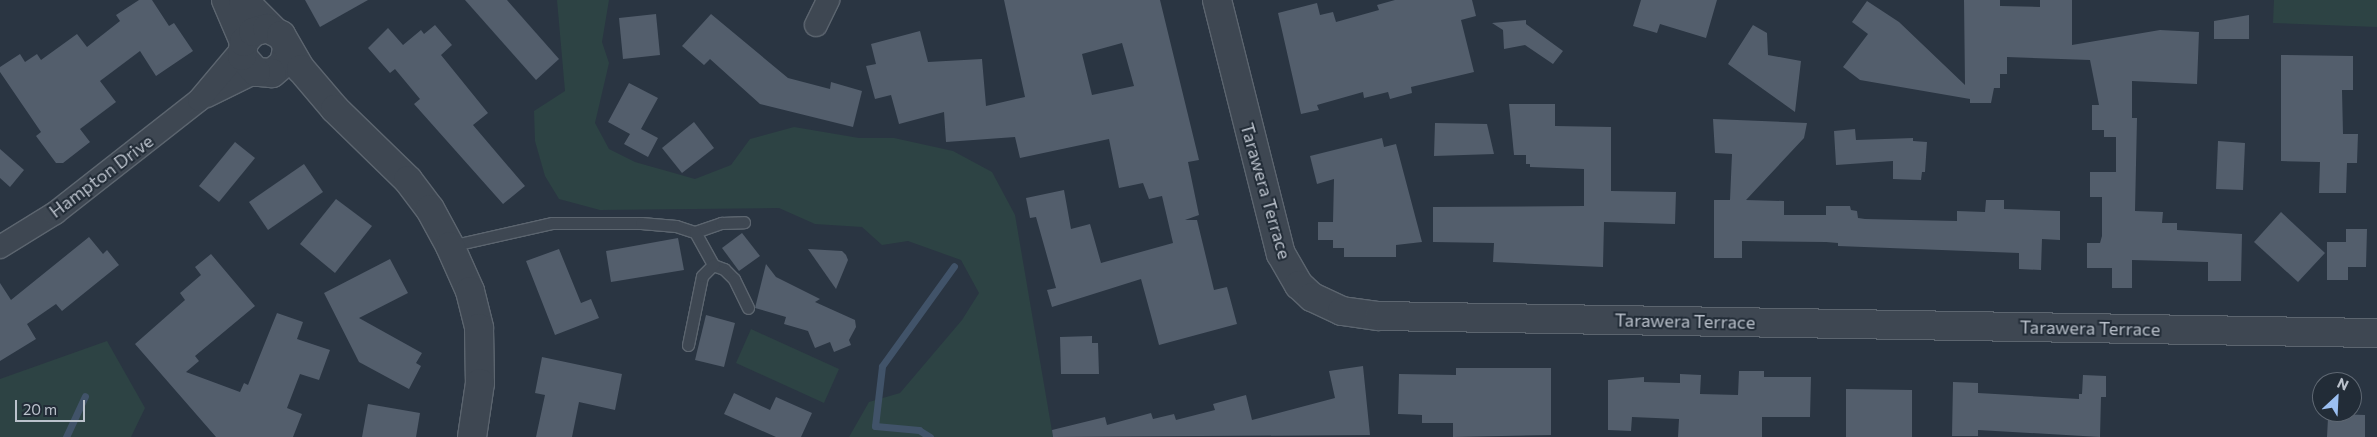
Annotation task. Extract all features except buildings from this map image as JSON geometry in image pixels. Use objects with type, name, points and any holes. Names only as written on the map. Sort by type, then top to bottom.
[{"type":"street","points":[[226,0],[243,46],[245,63],[260,73],[335,109]]},
{"type":"street","points":[[243,0],[281,40],[335,109],[408,180],[430,209],[450,246],[470,291],[479,328],[480,383],[472,437]]},
{"type":"street","points":[[816,25],[828,0]]},
{"type":"street","name":"Tarawera Terrace","points":[[1216,0],[1281,254],[1299,285],[1312,297],[1342,311],[1388,316],[2377,333]]},
{"type":"street","points":[[243,46],[260,29],[281,40]]},
{"type":"street","points":[[260,73],[272,73],[284,63],[281,40]]},
{"type":"street","name":"Hampton Drive","points":[[0,247],[55,213],[199,100],[243,46]]},
{"type":"street","name":"Hampton Drive","points":[[199,100],[260,73]]},
{"type":"lane","points":[[450,246],[552,223],[641,223],[695,232],[721,223],[744,222]]},
{"type":"lane","points":[[695,232],[713,265],[724,269],[734,279],[748,308]]},
{"type":"lane","points":[[688,345],[702,276],[713,265]]},
{"type":"green space","points":[[557,0],[609,0],[602,42],[609,63],[595,123],[609,149],[635,162],[695,179],[731,165],[750,139],[794,127],[859,138],[894,138],[953,151],[992,172],[1015,215],[1053,437],[849,437],[869,402],[900,393],[962,320],[979,293],[961,260],[908,241],[882,245],[862,227],[815,224],[779,208],[600,210],[559,199],[545,176],[535,141],[534,111],[565,91]]},
{"type":"green space","points":[[2274,0],[2377,0],[2377,27],[2273,23]]},
{"type":"green space","points":[[751,329],[839,369],[824,403],[736,363]]},
{"type":"green space","points":[[107,341],[145,408],[131,437],[0,437],[0,379]]},
{"type":"waterway","points":[[930,437],[919,430],[875,426],[882,366],[954,266]]},
{"type":"waterway","points":[[66,437],[85,396]]}]
